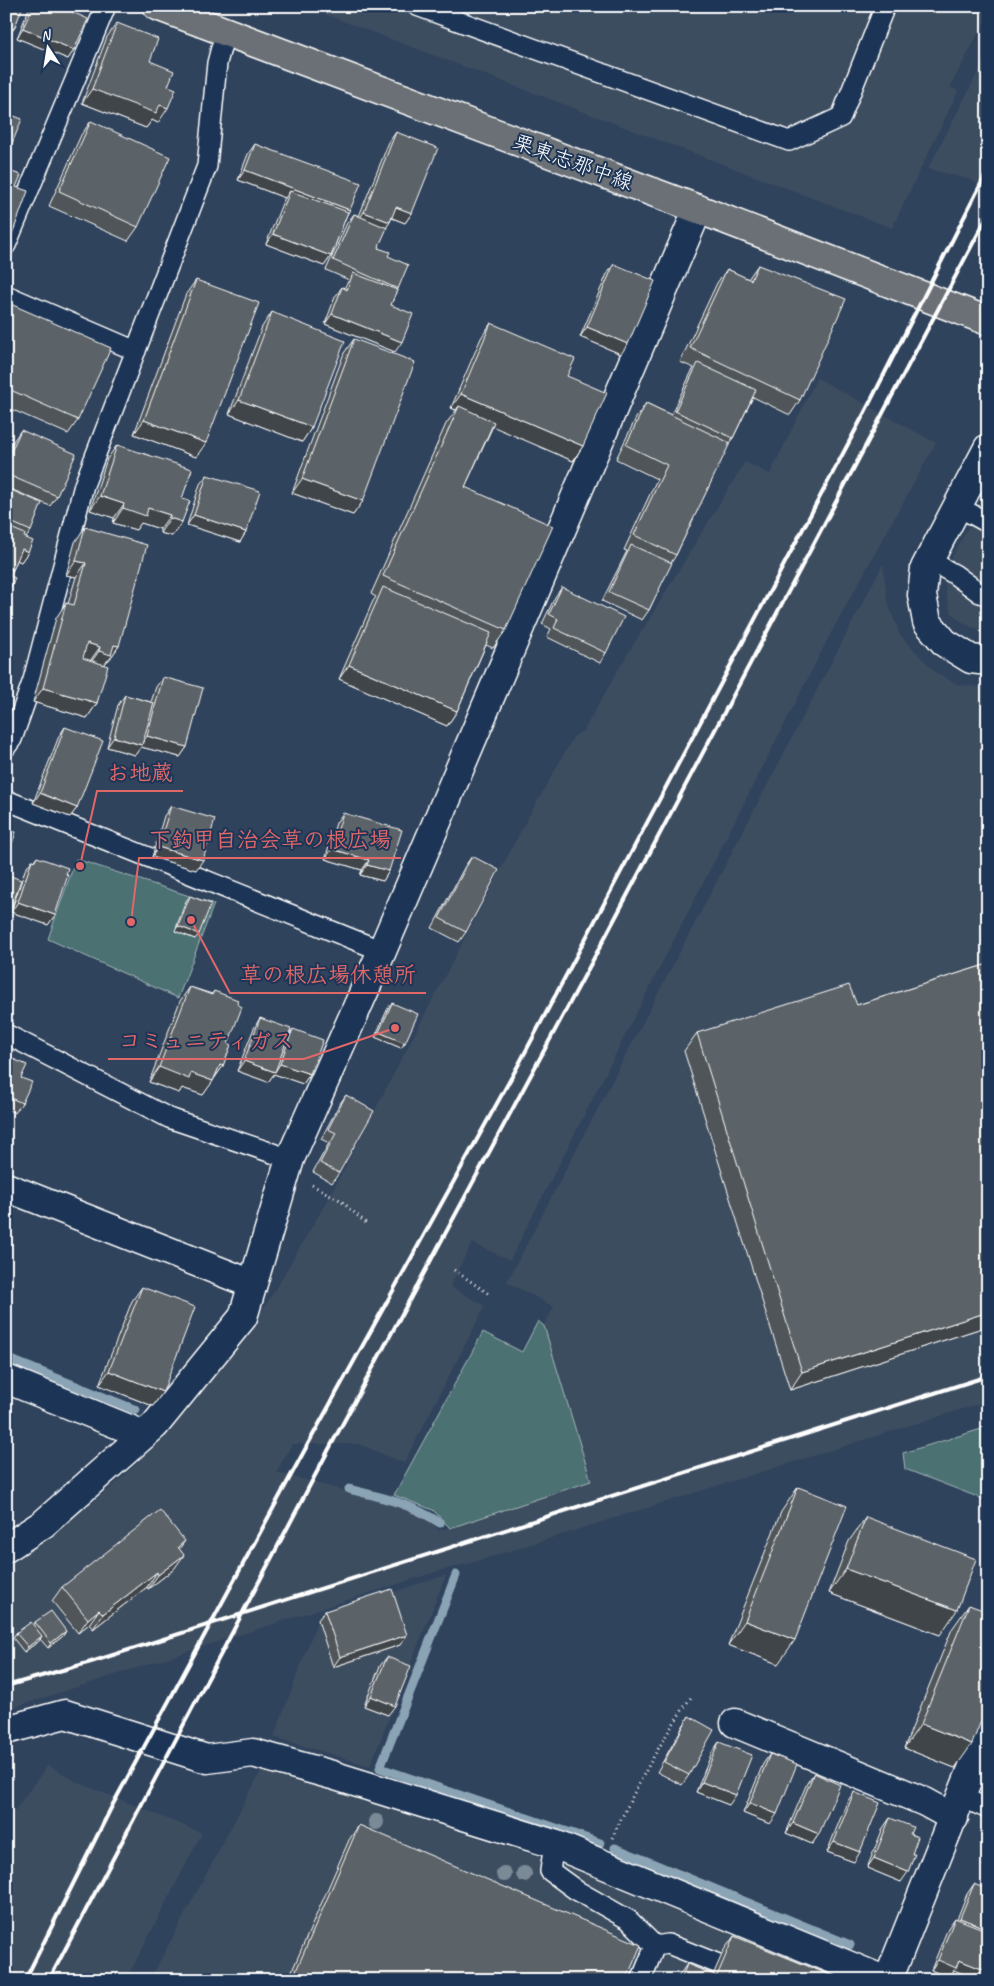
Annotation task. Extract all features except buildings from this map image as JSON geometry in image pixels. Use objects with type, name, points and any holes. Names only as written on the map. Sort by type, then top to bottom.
[{"type":"main road","name":"栗東志那中線","points":[[157,6],[698,209],[988,321]]},
{"type":"street","points":[[6,1548],[43,1524],[155,1425],[243,1317],[288,1164],[382,951],[698,209]]},
{"type":"street","points":[[988,448],[925,568],[922,595],[927,622],[945,643],[971,659],[988,661]]},
{"type":"street","points":[[6,1187],[252,1284]]},
{"type":"street","points":[[6,1379],[144,1435]]},
{"type":"street","points":[[6,1730],[65,1714],[207,1759],[253,1753],[554,1844],[884,1980]]},
{"type":"street","points":[[735,1723],[925,1802],[958,1807]]},
{"type":"street","points":[[888,1980],[988,1729]]},
{"type":"lane","points":[[6,245],[106,6]]},
{"type":"lane","points":[[417,6],[789,141],[841,117],[885,6]]},
{"type":"lane","points":[[6,747],[12,739],[34,680],[84,485],[207,166],[216,63],[225,33]]},
{"type":"lane","points":[[6,295],[136,351]]},
{"type":"lane","points":[[957,506],[988,523]]},
{"type":"lane","points":[[929,560],[954,574],[980,593],[988,596]]},
{"type":"lane","points":[[6,800],[382,951]]},
{"type":"lane","points":[[6,1034],[169,1118],[288,1164]]},
{"type":"lane","points":[[958,1807],[988,1809]]},
{"type":"lane","points":[[554,1844],[550,1871],[576,1890],[629,1920],[655,1946]]},
{"type":"lane","points":[[655,1946],[668,1944],[759,1980]]},
{"type":"lane","points":[[641,1980],[655,1946]]},
{"type":"path","points":[[288,1164],[340,1200],[366,1223]]},
{"type":"path","points":[[454,1270],[489,1294]]},
{"type":"path","points":[[600,1863],[640,1779],[670,1727],[692,1696]]},
{"type":"shaded area","points":[[303,6],[988,6],[988,15],[950,87],[958,91],[892,228]]},
{"type":"shaded area","points":[[988,53],[988,189],[968,179],[928,169]]},
{"type":"shaded area","points":[[817,378],[936,443],[832,631],[510,1260],[472,1243],[450,1286],[485,1306],[404,1463],[359,1444],[292,1444],[276,1472],[392,1504],[430,1520],[439,1531],[591,1480],[544,1326],[554,1307],[507,1282],[883,564],[887,600],[900,635],[935,672],[959,685],[988,688],[988,1401],[474,1562],[435,1572],[12,1708],[6,1706],[6,1565],[111,1488],[165,1436],[236,1348],[269,1300],[330,1196],[524,825],[574,736],[584,730],[621,665],[745,462],[770,474]]},
{"type":"shaded area","points":[[988,490],[988,632],[980,631],[963,623],[951,612],[946,594],[945,577],[952,557]]},
{"type":"shaded area","points":[[446,1575],[370,1766],[274,1737],[319,1616]]},
{"type":"shaded area","points":[[48,1765],[77,1782],[202,1833],[126,1980],[6,1980],[6,1822]]},
{"type":"shaded area","points":[[262,1769],[577,1869],[845,1980],[150,1980]]},
{"type":"green space","points":[[76,859],[214,904],[178,998],[48,939]]},
{"type":"green space","points":[[538,1321],[544,1326],[591,1481],[450,1528],[433,1510],[394,1495],[483,1332],[522,1352]]},
{"type":"green space","points":[[988,1427],[988,1501],[905,1469],[903,1453]]},
{"type":"waterway","points":[[6,1358],[136,1410]]},
{"type":"waterway","points":[[349,1489],[408,1506],[440,1523]]},
{"type":"waterway","points":[[456,1575],[380,1768],[600,1843]]},
{"type":"waterway","points":[[615,1848],[850,1945]]},
{"type":"railway","points":[[25,1980],[112,1806],[308,1444],[520,1062],[865,412],[988,170]]},
{"type":"railway","points":[[49,1980],[329,1449],[594,958],[988,215]]},
{"type":"railway","points":[[6,1686],[91,1662],[988,1376]]},
{"type":"place","name":"お地蔵","points":[[80,866]]},
{"type":"place","name":"草の根広場休憩所","points":[[191,920]]},
{"type":"place","name":"下鈎甲自治会草の根広場","points":[[131,922]]},
{"type":"place","name":"コミュニティガス","points":[[395,1028]]}]
